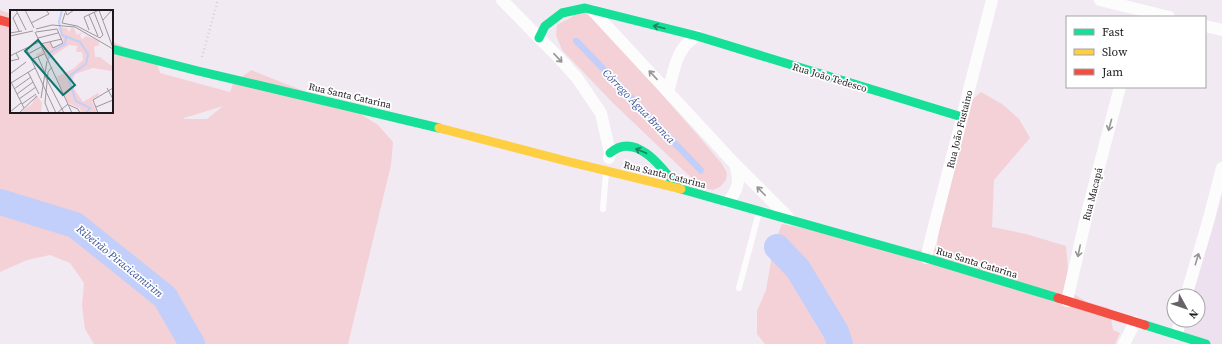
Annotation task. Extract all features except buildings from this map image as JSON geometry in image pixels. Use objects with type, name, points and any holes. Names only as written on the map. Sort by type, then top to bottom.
[{"type":"street","points":[[502,0],[577,78],[601,113],[610,153],[606,170]]},
{"type":"street","points":[[580,0],[593,10],[734,164],[788,218]]},
{"type":"street","name":"Rua João Fustaino","points":[[926,258],[992,0]]},
{"type":"street","points":[[1100,0],[1138,13],[1161,16]]},
{"type":"street","name":"Rua João Tedesco","points":[[539,38],[545,26],[562,13],[585,8],[697,36],[962,117]]},
{"type":"street","points":[[0,20],[10,23]]},
{"type":"street","points":[[1206,26],[1222,30]]},
{"type":"street","points":[[668,92],[674,65],[679,54],[685,45],[697,36]]},
{"type":"street","name":"Rua Santa Catarina","points":[[113,49],[198,71],[425,124],[678,188],[926,258],[1206,344]]},
{"type":"street","name":"Rua Macapá","points":[[1067,301],[1088,209],[1120,88]]},
{"type":"street","points":[[610,153],[618,147],[628,147],[636,148],[648,154],[657,161],[678,188]]},
{"type":"street","points":[[728,202],[734,195],[738,183],[738,175],[734,164]]},
{"type":"street","points":[[1188,288],[1222,168]]},
{"type":"street","points":[[1124,344],[1135,322]]},
{"type":"street","points":[[1177,335],[1178,328]]},
{"type":"lane","points":[[603,209],[606,170]]},
{"type":"lane","points":[[739,288],[759,210]]},
{"type":"path","points":[[198,71],[218,0]]},
{"type":"shaded area","points":[[0,10],[10,14],[10,113],[113,113],[113,42],[157,64],[160,73],[230,92],[233,84],[251,70],[359,113],[378,125],[393,142],[391,165],[348,344],[94,344],[85,329],[82,306],[84,283],[70,263],[50,255],[27,260],[0,272]],"holes":[[[223,106],[207,119],[183,119],[184,118]]]},
{"type":"shaded area","points":[[583,11],[600,24],[722,164],[727,173],[726,180],[720,187],[713,190],[702,188],[613,103],[562,50],[556,35],[557,25]]},
{"type":"shaded area","points":[[981,92],[1002,104],[1019,119],[1030,138],[994,180],[992,227],[1026,234],[1066,246],[1068,269],[1067,290],[1087,302],[1109,308],[1113,330],[1120,333],[1115,344],[765,344],[757,334],[757,311],[766,290],[774,244],[782,224],[915,251],[937,247],[947,152],[953,127],[964,107]]},
{"type":"shaded area","points":[[1222,179],[1222,344],[1190,344],[1176,340],[1180,328],[1206,328],[1206,288],[1191,288]]},
{"type":"water","points":[[578,38],[704,169],[703,173],[700,174],[698,172],[573,42],[573,39]]},
{"type":"waterway","name":"Ribeirão Piracicamirim","points":[[0,202],[75,225],[165,297],[192,344]]},
{"type":"waterway","name":"Córrego Água Branca","points":[[777,247],[798,269],[836,332],[840,344]]},
{"type":"traffic: fast","points":[[539,38],[545,26],[562,13],[585,8],[697,36],[962,117]]},
{"type":"traffic: fast","points":[[113,49],[439,128]]},
{"type":"traffic: fast","points":[[610,153],[620,147],[630,146],[639,149],[657,163],[678,188]]},
{"type":"traffic: fast","points":[[681,189],[926,258],[1058,298]]},
{"type":"traffic: fast","points":[[1145,325],[1206,344]]},
{"type":"traffic: slow","points":[[439,128],[681,189]]},
{"type":"traffic: jam","points":[[0,20],[10,23]]},
{"type":"traffic: jam","points":[[1058,298],[1145,325]]}]
